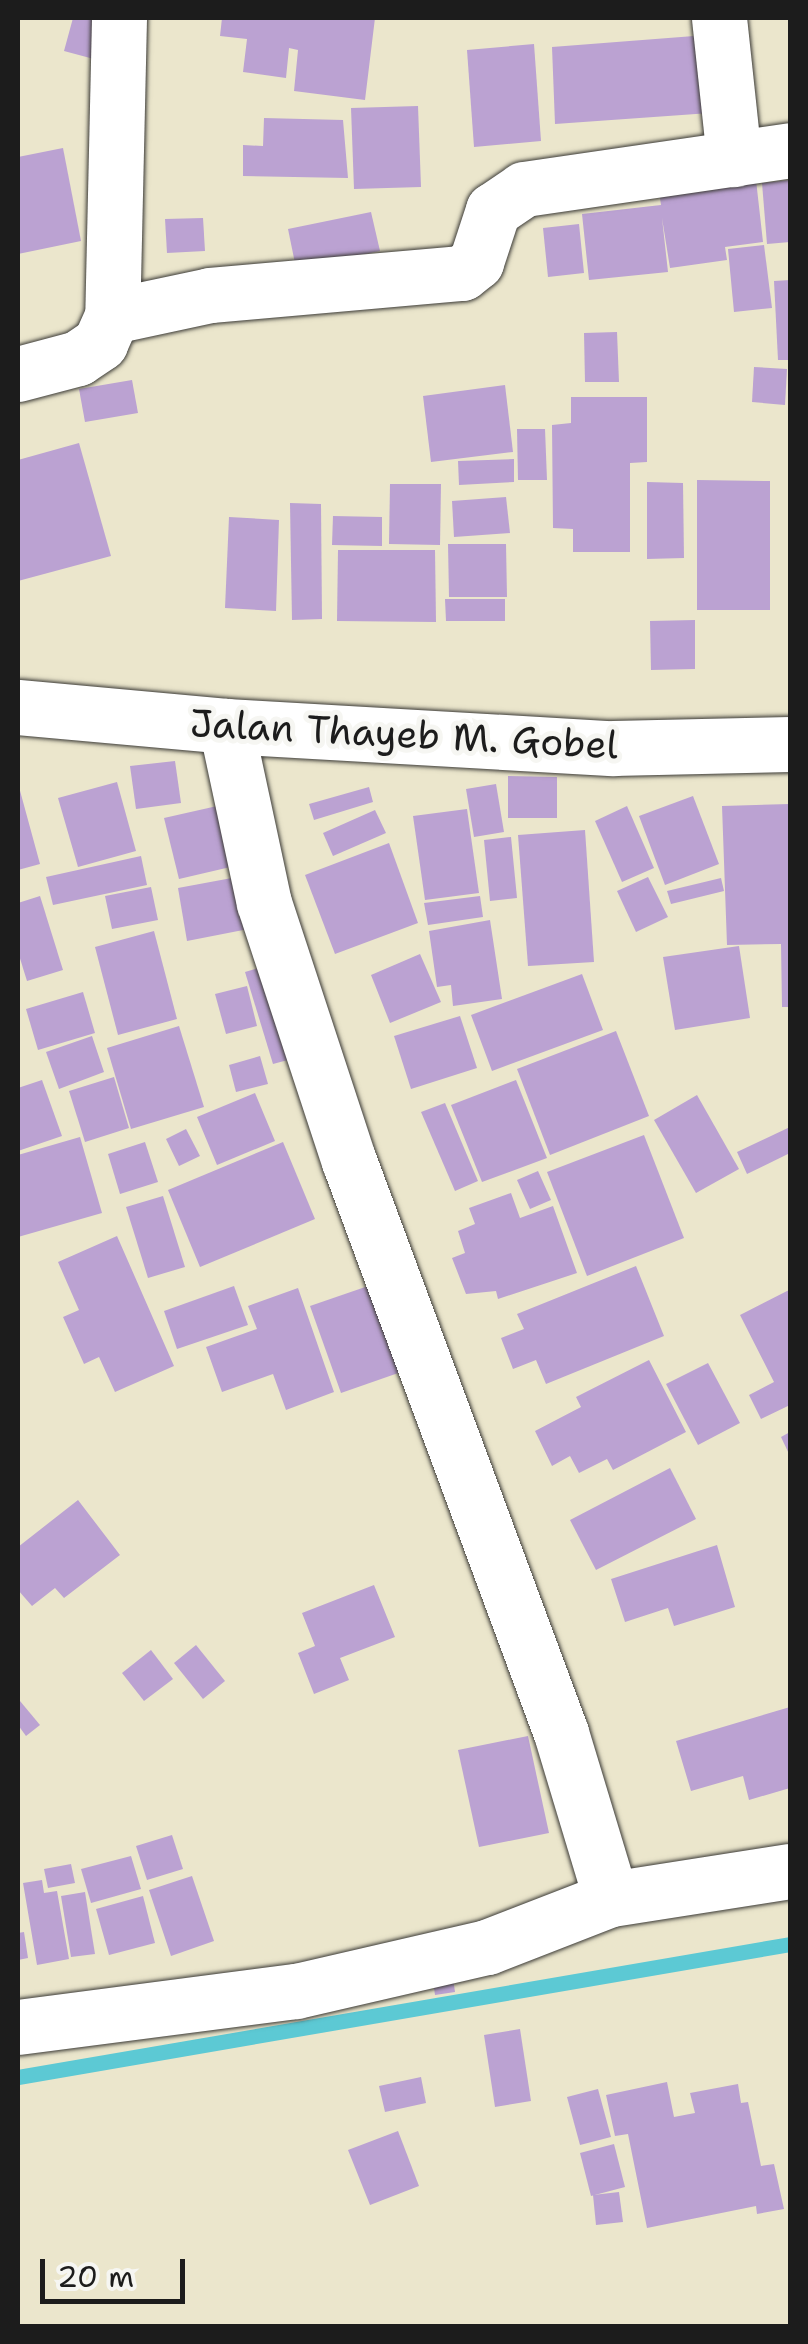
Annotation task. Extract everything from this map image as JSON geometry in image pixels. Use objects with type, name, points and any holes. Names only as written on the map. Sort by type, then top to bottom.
[{"type":"street","points":[[18,374],[78,358],[100,342],[112,316],[119,18]]},
{"type":"street","points":[[720,18],[734,160]]},
{"type":"street","points":[[112,316],[210,295],[462,273],[476,262],[492,210],[524,190],[790,150]]},
{"type":"street","name":"Jalan Thayeb M. Gobel","points":[[18,707],[226,726],[613,748],[790,744]]},
{"type":"street","points":[[226,726],[264,902],[349,1161],[561,1733],[612,1899]]},
{"type":"street","points":[[18,2028],[296,1991],[487,1948],[612,1899],[790,1871]]},
{"type":"building","points":[[73,18],[103,18],[105,62],[64,51]]},
{"type":"building","points":[[222,18],[375,18],[365,100],[294,91],[298,50],[289,48],[286,78],[243,72],[247,39],[220,36]]},
{"type":"building","points":[[707,35],[710,113],[555,124],[552,47]]},
{"type":"building","points":[[534,44],[541,141],[474,147],[467,50]]},
{"type":"building","points":[[418,106],[421,187],[354,189],[351,108]]},
{"type":"building","points":[[264,118],[343,120],[348,178],[243,176],[243,145],[263,146]]},
{"type":"building","points":[[63,148],[81,241],[18,254],[18,157]]},
{"type":"building","points":[[756,180],[763,242],[725,247],[727,260],[670,268],[662,218],[668,272],[589,280],[582,214],[661,205],[659,191]]},
{"type":"building","points":[[790,180],[790,242],[767,244],[762,183]]},
{"type":"building","points":[[371,212],[380,251],[296,268],[288,229]]},
{"type":"building","points":[[203,218],[205,251],[167,253],[165,219]]},
{"type":"building","points":[[579,224],[584,273],[548,277],[543,228]]},
{"type":"building","points":[[764,245],[772,308],[734,312],[728,249]]},
{"type":"building","points":[[790,280],[790,360],[778,360],[774,281]]},
{"type":"building","points":[[617,332],[619,382],[585,382],[584,333]]},
{"type":"building","points":[[754,367],[787,369],[785,405],[752,402]]},
{"type":"building","points":[[132,380],[138,413],[85,422],[79,389]]},
{"type":"building","points":[[505,385],[513,452],[431,462],[423,396]]},
{"type":"building","points":[[571,397],[647,397],[647,462],[630,463],[630,552],[573,552],[573,529],[553,528],[552,425],[571,423]]},
{"type":"building","points":[[517,429],[545,429],[547,480],[518,480]]},
{"type":"building","points":[[79,443],[111,556],[18,581],[18,460]]},
{"type":"building","points":[[514,459],[514,482],[459,485],[458,461]]},
{"type":"building","points":[[697,480],[770,481],[770,610],[697,610]]},
{"type":"building","points":[[647,482],[683,483],[684,558],[647,559]]},
{"type":"building","points":[[390,484],[441,484],[440,545],[389,544]]},
{"type":"building","points":[[506,497],[510,533],[454,537],[452,501]]},
{"type":"building","points":[[290,503],[321,504],[322,619],[292,620]]},
{"type":"building","points":[[333,516],[382,517],[382,546],[332,545]]},
{"type":"building","points":[[229,517],[279,520],[276,611],[225,608]]},
{"type":"building","points":[[448,544],[506,544],[507,597],[449,597]]},
{"type":"building","points":[[338,550],[435,550],[436,622],[337,621]]},
{"type":"building","points":[[445,599],[505,599],[505,621],[446,621]]},
{"type":"building","points":[[695,620],[695,669],[651,670],[650,621]]},
{"type":"building","points":[[175,761],[181,803],[136,809],[130,766]]},
{"type":"building","points":[[508,776],[557,777],[557,818],[508,818]]},
{"type":"building","points":[[117,782],[136,851],[78,867],[58,798]]},
{"type":"building","points":[[496,784],[504,832],[474,837],[466,789]]},
{"type":"building","points":[[369,787],[373,802],[314,820],[309,804]]},
{"type":"building","points":[[18,788],[40,864],[18,870]]},
{"type":"building","points":[[693,796],[719,864],[665,885],[639,816]]},
{"type":"building","points":[[226,804],[239,865],[179,879],[164,818]]},
{"type":"building","points":[[790,804],[790,1007],[782,1007],[781,944],[727,945],[722,806]]},
{"type":"building","points":[[627,806],[654,868],[622,882],[595,821]]},
{"type":"building","points":[[467,809],[479,893],[425,900],[413,816]]},
{"type":"building","points":[[375,810],[386,833],[333,856],[323,833]]},
{"type":"building","points":[[585,830],[594,962],[528,966],[518,835]]},
{"type":"building","points":[[511,837],[517,898],[490,901],[484,840]]},
{"type":"building","points":[[389,843],[418,923],[335,954],[305,875]]},
{"type":"building","points":[[141,856],[147,885],[53,905],[46,877]]},
{"type":"building","points":[[248,875],[258,927],[187,941],[178,888]]},
{"type":"building","points":[[648,877],[668,917],[636,932],[617,891]]},
{"type":"building","points":[[721,878],[724,891],[671,904],[667,891]]},
{"type":"building","points":[[151,887],[158,920],[112,929],[105,896]]},
{"type":"building","points":[[40,896],[63,970],[27,981],[18,952],[18,903]]},
{"type":"building","points":[[480,896],[483,917],[428,925],[424,903]]},
{"type":"building","points":[[490,920],[502,999],[453,1006],[451,985],[437,987],[429,931]]},
{"type":"building","points":[[154,931],[177,1019],[118,1035],[95,947]]},
{"type":"building","points":[[739,946],[750,1018],[675,1030],[663,957]]},
{"type":"building","points":[[420,954],[441,1002],[390,1023],[371,975]]},
{"type":"building","points":[[281,961],[310,1054],[273,1064],[245,972]]},
{"type":"building","points":[[582,974],[603,1030],[492,1071],[471,1015]]},
{"type":"building","points":[[247,986],[257,1026],[226,1034],[215,994]]},
{"type":"building","points":[[83,992],[95,1033],[38,1050],[26,1009]]},
{"type":"building","points":[[460,1016],[477,1068],[411,1089],[394,1036]]},
{"type":"building","points":[[179,1026],[204,1107],[131,1129],[107,1048]]},
{"type":"building","points":[[616,1031],[649,1116],[550,1155],[517,1069]]},
{"type":"building","points":[[92,1036],[104,1072],[59,1089],[46,1052]]},
{"type":"building","points":[[260,1056],[268,1084],[236,1092],[229,1065]]},
{"type":"building","points":[[114,1077],[129,1128],[85,1142],[69,1091]]},
{"type":"building","points":[[42,1080],[62,1136],[18,1151],[18,1088]]},
{"type":"building","points":[[516,1080],[547,1158],[482,1182],[451,1105]]},
{"type":"building","points":[[255,1093],[275,1141],[217,1165],[197,1117]]},
{"type":"building","points":[[697,1095],[739,1169],[696,1193],[654,1120]]},
{"type":"building","points":[[445,1103],[478,1181],[455,1191],[421,1112]]},
{"type":"building","points":[[790,1127],[790,1153],[747,1174],[737,1152]]},
{"type":"building","points":[[186,1129],[200,1156],[179,1166],[166,1139]]},
{"type":"building","points":[[644,1135],[684,1238],[587,1276],[547,1172]]},
{"type":"building","points":[[80,1137],[102,1213],[18,1237],[18,1155]]},
{"type":"building","points":[[145,1142],[158,1182],[120,1194],[108,1154]]},
{"type":"building","points":[[283,1142],[315,1219],[200,1267],[168,1190]]},
{"type":"building","points":[[538,1171],[551,1200],[530,1209],[517,1180]]},
{"type":"building","points":[[511,1193],[520,1218],[553,1206],[577,1273],[498,1299],[496,1291],[466,1294],[452,1258],[465,1253],[458,1231],[475,1224],[469,1208]]},
{"type":"building","points":[[163,1196],[185,1267],[148,1278],[126,1207]]},
{"type":"building","points":[[117,1236],[174,1366],[115,1392],[99,1357],[84,1364],[63,1317],[79,1310],[58,1262]]},
{"type":"building","points":[[636,1266],[664,1336],[546,1384],[536,1360],[513,1369],[501,1338],[524,1329],[517,1314]]},
{"type":"building","points":[[374,1284],[404,1371],[341,1393],[310,1306]]},
{"type":"building","points":[[234,1286],[248,1325],[177,1349],[164,1311]]},
{"type":"building","points":[[298,1288],[334,1392],[286,1410],[273,1374],[222,1392],[206,1347],[257,1329],[248,1306]]},
{"type":"building","points":[[789,1290],[790,1405],[761,1419],[749,1395],[774,1382],[740,1315]]},
{"type":"building","points":[[649,1360],[686,1432],[613,1470],[607,1459],[579,1473],[570,1456],[552,1466],[535,1431],[581,1407],[576,1397]]},
{"type":"building","points":[[708,1363],[740,1423],[698,1445],[666,1384]]},
{"type":"building","points":[[790,1432],[790,1456],[781,1437]]},
{"type":"building","points":[[670,1468],[696,1519],[596,1570],[570,1520]]},
{"type":"building","points":[[78,1500],[120,1555],[64,1598],[55,1588],[32,1606],[18,1590],[18,1547]]},
{"type":"building","points":[[717,1545],[735,1607],[674,1626],[668,1608],[625,1622],[611,1579]]},
{"type":"building","points":[[374,1585],[395,1637],[340,1658],[349,1680],[314,1694],[298,1653],[315,1646],[302,1613]]},
{"type":"building","points":[[196,1645],[225,1681],[203,1699],[174,1663]]},
{"type":"building","points":[[151,1650],[173,1679],[144,1701],[122,1673]]},
{"type":"building","points":[[20,1701],[40,1725],[26,1736],[18,1725]]},
{"type":"building","points":[[790,1707],[790,1788],[749,1800],[743,1776],[691,1791],[676,1741]]},
{"type":"building","points":[[528,1736],[549,1833],[479,1847],[458,1750]]},
{"type":"building","points":[[172,1835],[183,1869],[147,1880],[136,1846]]},
{"type":"building","points":[[131,1856],[141,1889],[91,1903],[81,1869]]},
{"type":"building","points":[[71,1864],[75,1883],[48,1888],[44,1869]]},
{"type":"building","points":[[192,1876],[214,1941],[171,1956],[149,1890]]},
{"type":"building","points":[[42,1880],[44,1893],[57,1891],[69,1959],[37,1965],[23,1883]]},
{"type":"building","points":[[85,1892],[95,1954],[71,1957],[61,1896]]},
{"type":"building","points":[[143,1896],[155,1943],[109,1955],[96,1909]]},
{"type":"building","points":[[24,1932],[28,1958],[18,1960],[18,1933]]},
{"type":"building","points":[[453,1978],[455,1992],[435,1995],[433,1981]]},
{"type":"building","points":[[520,2029],[531,2101],[495,2107],[484,2035]]},
{"type":"building","points":[[421,2077],[426,2103],[385,2112],[379,2086]]},
{"type":"building","points":[[667,2082],[674,2117],[695,2113],[690,2093],[738,2084],[741,2103],[748,2102],[761,2166],[774,2164],[784,2209],[757,2214],[756,2206],[647,2228],[628,2134],[615,2136],[606,2095]]},
{"type":"building","points":[[598,2089],[611,2137],[580,2145],[567,2097]]},
{"type":"building","points":[[398,2131],[419,2186],[370,2205],[348,2150]]},
{"type":"building","points":[[614,2144],[625,2187],[591,2196],[580,2153]]},
{"type":"building","points":[[619,2192],[623,2222],[596,2225],[593,2195]]},
{"type":"waterway","points":[[18,2077],[790,1944]]}]
